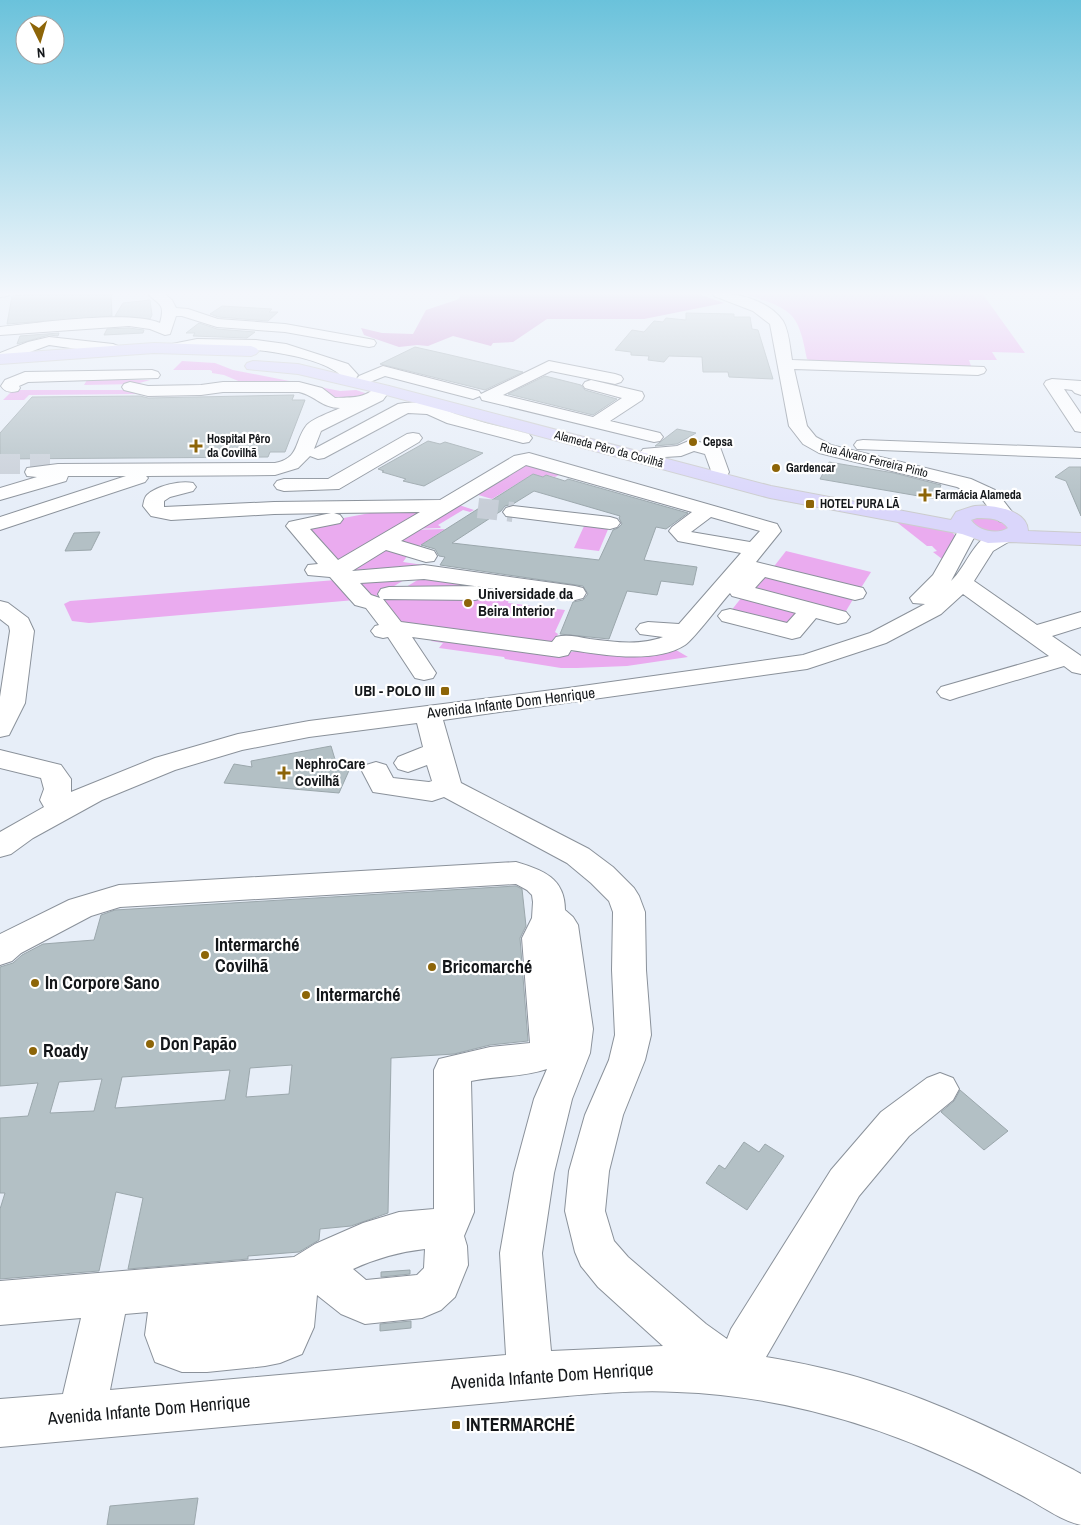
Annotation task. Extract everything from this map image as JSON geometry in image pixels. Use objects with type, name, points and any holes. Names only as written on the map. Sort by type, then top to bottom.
[{"type":"main road","name":"Alameda Pêro da Covilhã","points":[[302,364],[358,379],[471,400],[622,446],[659,435]]},
{"type":"main road","name":"Alameda Pêro da Covilhã","points":[[358,379],[383,389],[744,485],[867,511],[927,520],[969,521]]},
{"type":"main road","points":[[720,472],[818,495],[969,521],[985,536],[1008,527],[1081,531]]},
{"type":"main road","points":[[1008,527],[1081,539]]},
{"type":"street","points":[[263,364],[342,384],[358,379]]},
{"type":"street","points":[[333,364],[342,367],[358,379]]},
{"type":"street","points":[[471,400],[541,364]]},
{"type":"street","name":"Rua Álvaro Ferreira Pinto","points":[[786,364],[798,426],[809,441],[825,449],[942,476],[978,488],[988,494],[1008,527]]},
{"type":"street","points":[[791,364],[978,370]]},
{"type":"street","points":[[471,400],[549,366],[615,379]]},
{"type":"street","points":[[587,373],[575,380],[636,396],[596,422]]},
{"type":"street","points":[[6,391],[11,383],[18,379],[45,376],[213,376],[220,387]]},
{"type":"street","points":[[1081,390],[1077,385],[1052,384],[1081,427]]},
{"type":"street","points":[[6,391],[137,387],[299,387],[309,388],[331,403],[365,402]]},
{"type":"street","points":[[305,462],[365,402],[377,396],[383,389]]},
{"type":"street","points":[[305,462],[323,396]]},
{"type":"street","points":[[305,462],[328,433],[394,399],[410,396]]},
{"type":"street","points":[[471,400],[659,435]]},
{"type":"street","points":[[478,508],[447,504],[274,508],[170,514],[158,512],[153,506],[154,499],[163,494],[186,487],[305,462],[404,408],[419,408],[444,414],[453,419],[523,438]]},
{"type":"street","points":[[614,411],[659,435],[681,451],[691,445],[714,450],[714,458],[720,472]]},
{"type":"street","points":[[7,478],[42,468],[204,467],[232,470],[263,470],[305,462],[346,462],[412,432],[332,485],[305,462]]},
{"type":"street","points":[[809,441],[856,436],[1043,442],[1049,452]]},
{"type":"street","points":[[856,436],[913,447],[1081,453]]},
{"type":"street","points":[[909,469],[902,465],[899,455],[902,451],[913,447]]},
{"type":"street","points":[[332,573],[521,460],[529,458],[770,528],[771,531],[752,561],[740,591],[688,628],[648,628]]},
{"type":"street","points":[[42,468],[168,467]]},
{"type":"street","points":[[0,524],[168,467]]},
{"type":"street","points":[[186,487],[183,485],[185,481],[204,467]]},
{"type":"street","points":[[0,508],[94,468]]},
{"type":"street","points":[[0,494],[53,477],[94,468],[138,478]]},
{"type":"street","points":[[969,521],[982,500],[983,496],[978,488]]},
{"type":"street","points":[[332,573],[425,564],[575,593],[375,602],[363,600],[332,573],[296,526],[396,506]]},
{"type":"street","points":[[708,510],[679,532],[685,537],[752,561],[854,593]]},
{"type":"street","points":[[513,512],[610,523]]},
{"type":"street","name":"Avenida Infante Dom Henrique","points":[[0,831],[54,800],[122,769],[177,747],[268,723],[750,658],[834,642],[892,615],[928,593],[942,578],[969,521]]},
{"type":"street","name":"Avenida Infante Dom Henrique","points":[[0,847],[23,831],[92,793],[165,764],[202,752],[274,735],[428,713],[578,695],[807,662],[878,638],[911,623],[941,602],[962,583],[985,547],[1008,527]]},
{"type":"street","points":[[383,542],[425,564]]},
{"type":"street","points":[[386,630],[559,650],[564,642],[625,650],[663,647],[677,640],[752,561]]},
{"type":"street","points":[[375,602],[425,564]]},
{"type":"street","points":[[962,583],[1074,662]]},
{"type":"street","points":[[740,591],[838,617]]},
{"type":"street","points":[[375,602],[386,630],[424,673]]},
{"type":"street","points":[[941,602],[972,605],[1001,612]]},
{"type":"street","points":[[0,608],[20,624],[22,631],[12,703],[0,729]]},
{"type":"street","points":[[730,616],[792,632],[810,610]]},
{"type":"street","points":[[1033,634],[1081,619]]},
{"type":"street","points":[[950,692],[1074,662]]},
{"type":"street","points":[[376,771],[383,786],[432,792],[442,768],[428,713]]},
{"type":"street","points":[[0,759],[51,771],[57,780],[58,789],[54,800]]},
{"type":"street","points":[[408,763],[442,768],[578,856],[602,875],[623,896],[629,912],[629,970],[633,1035],[627,1060],[604,1115],[591,1162],[585,1211],[596,1252],[613,1272],[690,1340],[738,1375],[747,1345],[845,1183],[895,1124],[940,1089]]},
{"type":"street","points":[[0,952],[9,944],[80,908],[119,896],[516,873],[538,882],[548,895],[550,916],[546,928],[538,938],[548,1044],[543,1053],[534,1058],[490,1062],[452,1070],[454,1212],[450,1222],[440,1228],[399,1232],[363,1243],[330,1258],[247,1281],[167,1335],[171,1346],[184,1350],[229,1347],[247,1281]]},
{"type":"street","points":[[531,1376],[523,1297],[522,1253],[534,1173],[553,1099],[572,1053],[575,1029],[562,925],[550,916]]},
{"type":"street","points":[[0,1303],[247,1281],[338,1283],[351,1298],[365,1302],[425,1296],[439,1285],[447,1265],[447,1241],[440,1228]]},
{"type":"street","points":[[81,1416],[108,1293]]},
{"type":"street","name":"Avenida Infante Dom Henrique","points":[[0,1423],[531,1376],[602,1371],[676,1369],[738,1375],[822,1391],[881,1408],[946,1433],[1025,1470],[1081,1501]]},
{"type":"shaded area","points":[[179,364],[218,364],[233,370],[340,391],[356,390],[368,394],[341,401],[329,397],[243,383],[224,375],[212,373],[210,370],[173,370]]},
{"type":"shaded area","points":[[853,364],[970,364],[971,366],[965,368]]},
{"type":"shaded area","points":[[87,380],[150,380],[136,384],[84,385]]},
{"type":"shaded area","points":[[13,390],[128,390],[138,394],[29,395],[24,400],[3,400]]},
{"type":"shaded area","points":[[519,463],[565,472],[555,477],[547,475],[543,477],[533,474],[492,499],[475,494]]},
{"type":"shaded area","points":[[456,504],[474,510],[470,512],[463,510],[438,525],[440,528],[412,529]]},
{"type":"shaded area","points":[[396,508],[428,509],[340,562],[302,526]]},
{"type":"shaded area","points":[[977,516],[1006,521],[1009,529],[994,532],[980,528],[972,523]]},
{"type":"shaded area","points":[[894,520],[951,531],[958,539],[950,565],[933,552],[937,551],[932,546],[927,546]]},
{"type":"shaded area","points":[[585,524],[609,527],[599,551],[574,548]]},
{"type":"shaded area","points":[[445,529],[418,547],[429,550],[425,553],[392,542],[409,530]]},
{"type":"shaded area","points":[[382,547],[410,552],[403,562],[437,567],[435,570],[344,575]]},
{"type":"shaded area","points":[[786,551],[871,572],[859,591],[772,569]]},
{"type":"shaded area","points":[[414,574],[371,598],[345,579]]},
{"type":"shaded area","points":[[768,574],[855,596],[843,616],[753,592]]},
{"type":"shaded area","points":[[421,578],[529,591],[402,593],[401,590]]},
{"type":"shaded area","points":[[336,580],[355,600],[89,623],[72,621],[64,604],[70,601]]},
{"type":"shaded area","points":[[392,596],[510,596],[508,603],[565,610],[555,632],[558,634],[551,648],[400,627],[382,603]]},
{"type":"shaded area","points":[[742,597],[801,612],[789,628],[730,612]]},
{"type":"shaded area","points":[[435,634],[571,652],[593,648],[671,647],[688,657],[627,666],[561,668],[505,659],[504,657],[439,648],[443,643],[431,641]]},
{"type":"building","points":[[381,364],[489,364],[523,372],[485,390]]},
{"type":"building","points":[[702,364],[768,364],[773,379],[729,377],[728,372],[703,372]]},
{"type":"building","points":[[545,376],[581,385],[585,390],[617,399],[593,415],[508,394]]},
{"type":"building","points":[[294,395],[292,400],[305,400],[285,452],[270,452],[268,457],[0,459],[0,433],[32,397],[140,396],[148,398]]},
{"type":"building","points":[[677,429],[696,433],[677,444],[655,446]]},
{"type":"building","points":[[428,441],[440,444],[445,442],[483,453],[424,486],[403,481],[406,479],[378,469]]},
{"type":"building","points":[[829,462],[894,473],[941,485],[936,499],[820,479]]},
{"type":"building","points":[[1069,467],[1081,467],[1081,516],[1066,481],[1055,477]]},
{"type":"building","points":[[533,474],[543,477],[546,475],[565,481],[568,479],[688,513],[666,529],[656,527],[644,560],[697,567],[693,585],[661,581],[657,595],[627,591],[609,639],[560,634],[573,602],[583,600],[588,594],[583,586],[440,565],[445,557],[439,556],[435,549],[421,545]],"holes":[[[534,491],[620,516],[622,524],[613,530],[599,560],[452,543],[501,511],[505,506],[513,504]]]},
{"type":"building","points":[[100,532],[91,550],[65,551],[74,533]]},
{"type":"building","name":"NephroCare Covilhã","points":[[331,746],[337,766],[351,766],[339,793],[224,783],[234,764],[252,767],[251,761]]},
{"type":"building","points":[[516,886],[522,889],[526,926],[520,938],[528,1041],[490,1045],[454,1054],[391,1058],[388,1213],[351,1226],[320,1229],[319,1240],[299,1252],[248,1256],[248,1259],[128,1269],[143,1198],[116,1192],[99,1271],[0,1279],[0,1209],[5,1193],[0,1193],[0,1118],[28,1116],[38,1083],[0,1086],[0,967],[13,963],[22,955],[43,944],[94,940],[101,915],[115,910]],"holes":[[[292,1065],[289,1094],[246,1097],[250,1068]],[[230,1070],[225,1100],[115,1108],[122,1077]],[[102,1079],[94,1111],[50,1113],[59,1082]]]},
{"type":"building","points":[[960,1090],[1008,1131],[984,1150],[941,1112],[954,1101]]},
{"type":"building","points":[[744,1142],[759,1152],[765,1144],[784,1156],[747,1210],[706,1183],[719,1165],[725,1169]]},
{"type":"building","points":[[410,1270],[410,1274],[381,1277],[381,1272]]},
{"type":"building","points":[[411,1321],[411,1328],[380,1331],[380,1324]]},
{"type":"building","points":[[198,1498],[194,1525],[107,1525],[110,1506]]},
{"type":"tunnel","points":[[0,464],[50,464]]},
{"type":"tunnel","points":[[478,508],[513,512]]},
{"type":"place","name":"Cepsa","points":[[693,442]]},
{"type":"place","name":"Hospital Pêro da Covilhã","points":[[196,446]]},
{"type":"place","name":"Gardencar","points":[[776,468]]},
{"type":"place","name":"Farmácia Alameda","points":[[925,495]]},
{"type":"place","name":"HOTEL PURA LÃ","points":[[810,504]]},
{"type":"place","name":"Universidade da Beira Interior","points":[[468,603]]},
{"type":"place","name":"UBI - POLO III","points":[[445,691]]},
{"type":"place","name":"NephroCare Covilhã","points":[[284,773]]},
{"type":"place","name":"Intermarché Covilhã","points":[[205,955]]},
{"type":"place","name":"Bricomarché","points":[[432,967]]},
{"type":"place","name":"In Corpore Sano","points":[[35,983]]},
{"type":"place","name":"Intermarché","points":[[306,995]]},
{"type":"place","name":"Don Papão","points":[[150,1044]]},
{"type":"place","name":"Roady","points":[[33,1051]]},
{"type":"place","name":"INTERMARCHÉ","points":[[456,1425]]}]
